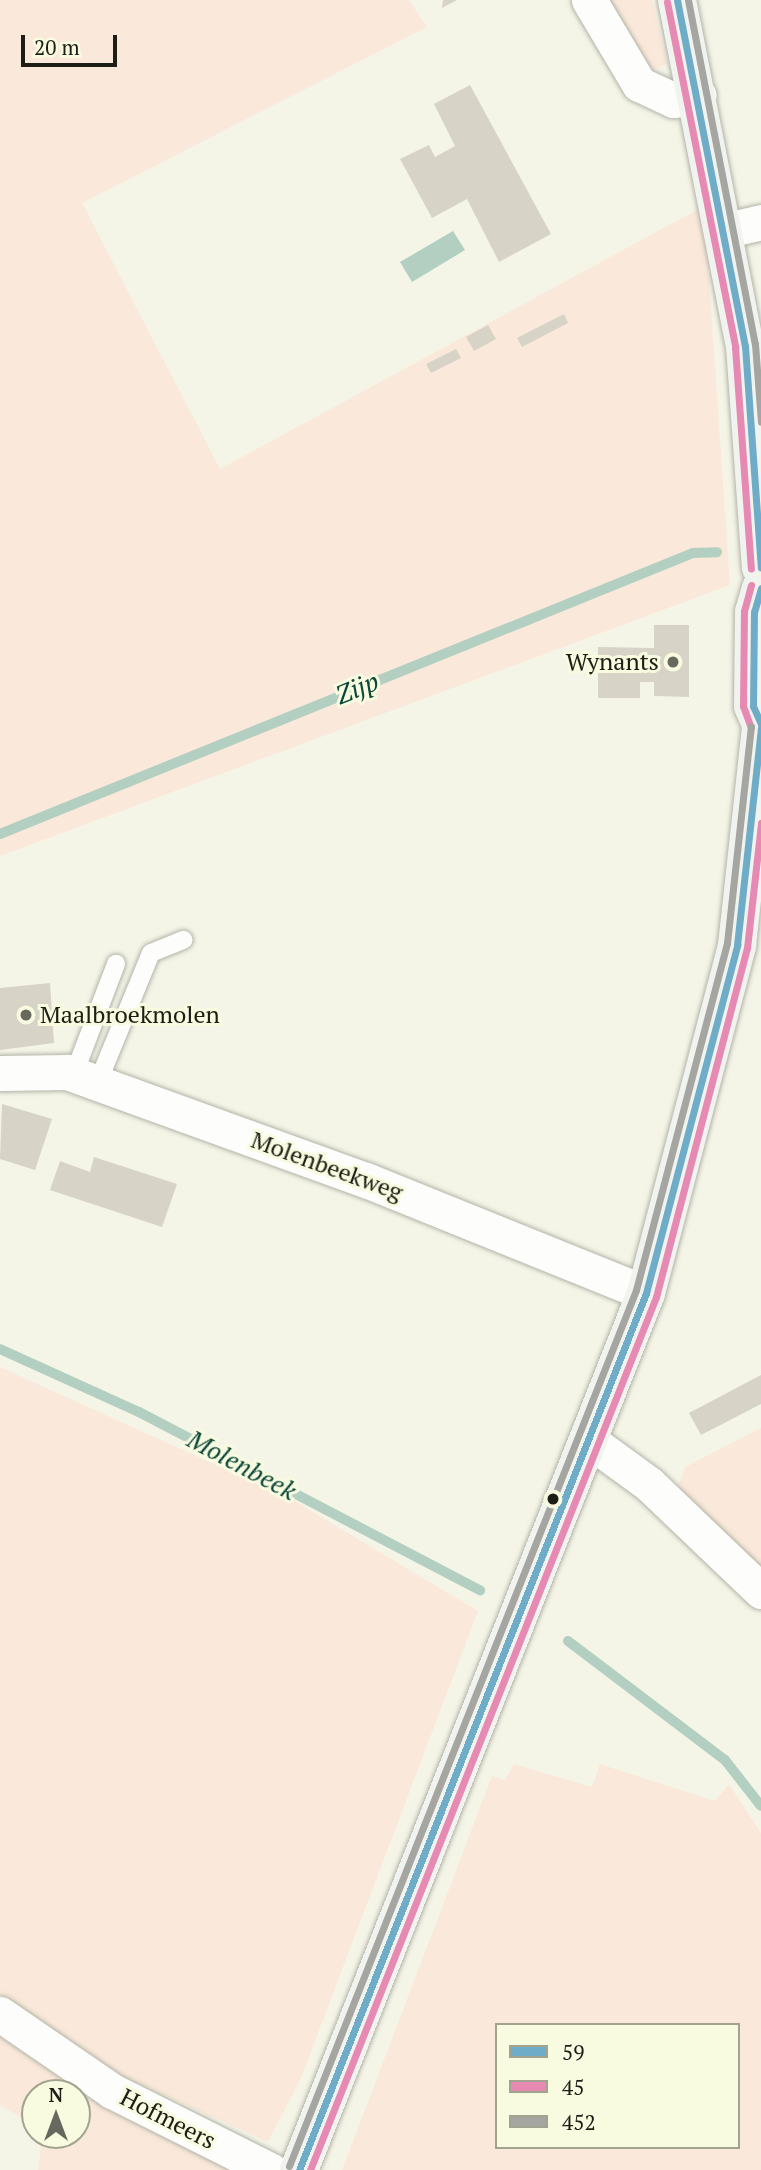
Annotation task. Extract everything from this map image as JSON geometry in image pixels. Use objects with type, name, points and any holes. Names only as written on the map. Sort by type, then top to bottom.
[{"type":"main road","points":[[677,0],[699,95],[744,226],[745,346],[761,566]]},
{"type":"main road","points":[[299,2170],[590,1441],[646,1293],[737,945],[761,725],[753,706],[754,612],[761,588]]},
{"type":"street","points":[[589,0],[639,84],[674,100],[699,95]]},
{"type":"street","name":"Molenbeekweg","points":[[0,1073],[86,1078],[646,1293]]},
{"type":"street","points":[[590,1441],[649,1484],[761,1591]]},
{"type":"street","name":"Hofmeers","points":[[0,2014],[112,2091],[270,2170]]},
{"type":"lane","points":[[86,1078],[151,953],[183,940]]},
{"type":"lane","points":[[86,1078],[116,964]]},
{"type":"shaded area","points":[[0,0],[409,0],[427,27],[82,203],[220,469],[704,206],[730,585],[0,856]]},
{"type":"shaded area","points":[[607,0],[652,0],[667,63],[654,70],[641,63]]},
{"type":"shaded area","points":[[453,231],[465,250],[412,282],[400,262]]},
{"type":"shaded area","points":[[0,1367],[293,1500],[478,1611],[301,2078],[268,2142],[113,2072],[0,1995]]},
{"type":"shaded area","points":[[761,1428],[761,1573],[685,1501],[679,1484],[685,1467]]},
{"type":"shaded area","points":[[514,1764],[592,1787],[600,1764],[715,1801],[729,1784],[761,1833],[761,2170],[342,2170],[492,1776],[505,1780]]},
{"type":"shaded area","points":[[0,2036],[64,2079],[21,2079],[21,2118],[0,2105]]},
{"type":"shaded area","points":[[91,2098],[237,2170],[38,2170],[41,2149],[91,2149]]},
{"type":"building","points":[[443,0],[457,0],[442,8]]},
{"type":"building","points":[[470,85],[551,234],[499,262],[467,199],[432,218],[400,159],[429,145],[435,157],[455,146],[434,104]]},
{"type":"building","points":[[564,314],[568,323],[522,347],[517,338]]},
{"type":"building","points":[[488,325],[496,339],[474,351],[466,337]]},
{"type":"building","points":[[456,349],[461,358],[431,373],[426,364]]},
{"type":"building","points":[[654,625],[689,625],[689,697],[654,696],[654,682],[640,682],[640,698],[598,698],[598,647],[654,648]]},
{"type":"building","name":"Maalbroekmolen","points":[[50,983],[54,1043],[0,1050],[0,988]]},
{"type":"building","points":[[2,1104],[52,1119],[35,1170],[0,1159]]},
{"type":"building","points":[[94,1157],[177,1184],[162,1227],[50,1190],[60,1161],[90,1172]]},
{"type":"building","points":[[761,1375],[761,1404],[701,1435],[689,1413]]},
{"type":"waterway","name":"Zijp","points":[[0,834],[693,553],[717,552]]},
{"type":"waterway","name":"Molenbeek","points":[[0,1349],[139,1412],[480,1590]]},
{"type":"waterway","name":"Molenbeek","points":[[568,1641],[725,1760],[761,1806]]},
{"type":"transit line","name":"59","points":[[677,0],[745,346],[761,567]]},
{"type":"transit line","name":"452","points":[[688,0],[755,344],[761,422]]},
{"type":"transit line","name":"45","points":[[667,2],[735,347],[751,568]]},
{"type":"transit line","name":"45","points":[[751,585],[744,611],[743,706],[751,728]]},
{"type":"transit line","name":"59","points":[[761,588],[754,612],[753,706],[761,724]]},
{"type":"transit line","name":"452","points":[[289,2166],[636,1290],[727,943],[751,726]]},
{"type":"transit line","name":"59","points":[[299,2170],[646,1293],[737,945],[761,727]]},
{"type":"transit line","name":"45","points":[[310,2170],[656,1297],[747,948],[761,823]]},
{"type":"place","name":"Wynants","points":[[673,662]]},
{"type":"place","name":"Maalbroekmolen","points":[[26,1015]]}]
